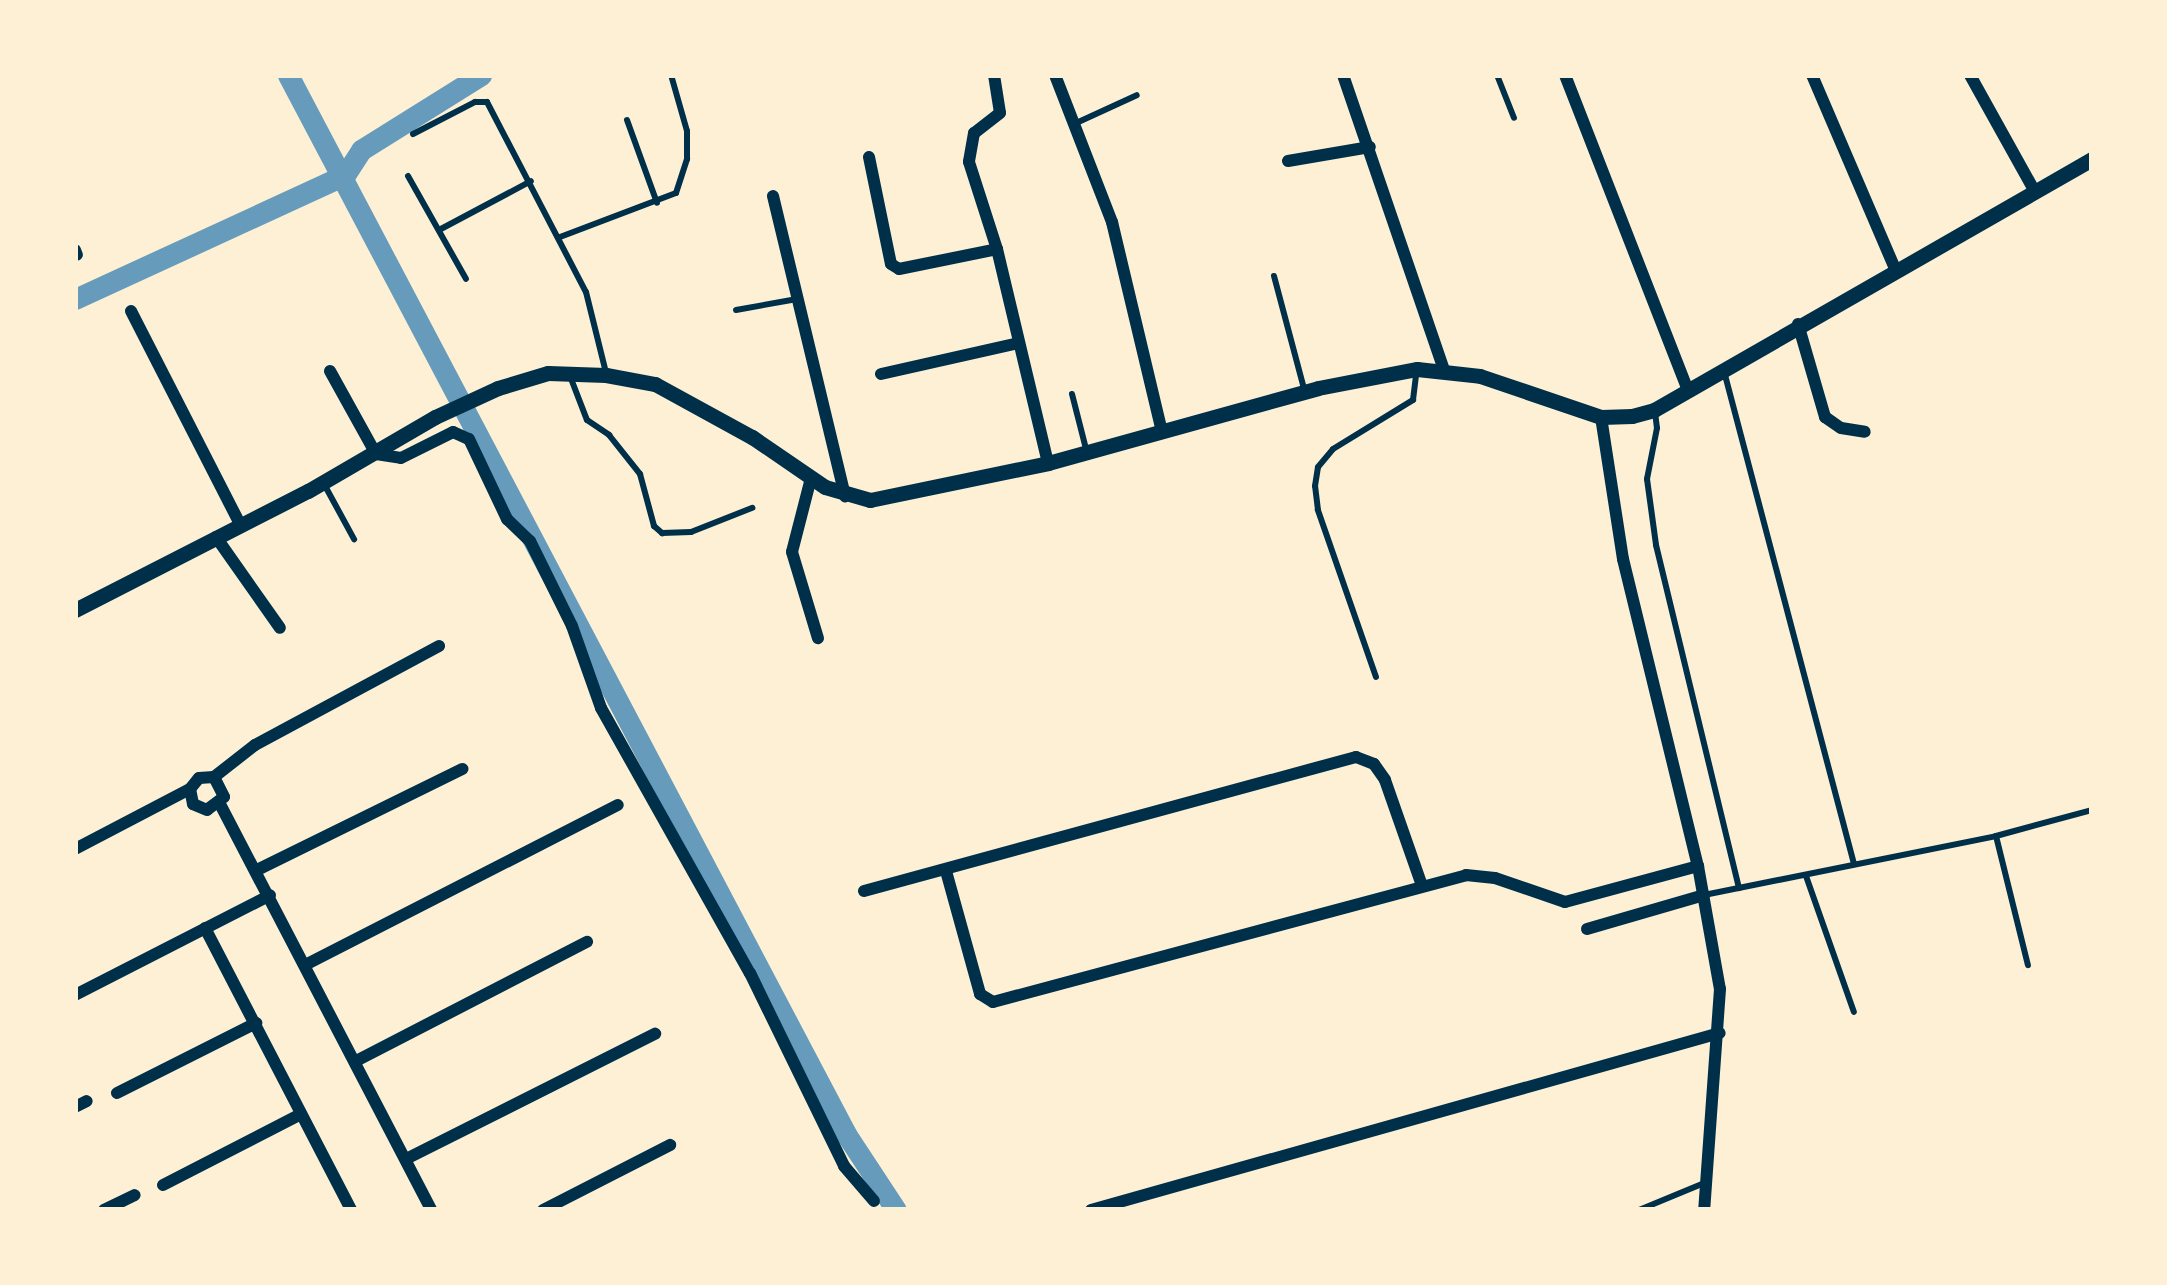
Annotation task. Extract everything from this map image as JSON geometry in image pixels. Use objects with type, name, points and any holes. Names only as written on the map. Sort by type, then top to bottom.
[{"type":"street","points":[[994,75],[1000,113],[968,142],[1048,463]]},
{"type":"street","points":[[1054,75],[1112,222],[1162,432]]},
{"type":"street","points":[[1343,75],[1444,370]]},
{"type":"street","points":[[1565,75],[1688,390]]},
{"type":"street","points":[[1812,75],[1895,269]]},
{"type":"street","points":[[1970,75],[2034,190]]},
{"type":"street","points":[[1288,161],[1370,147]]},
{"type":"street","points":[[869,157],[891,265],[898,269],[997,249]]},
{"type":"street","points":[[75,610],[323,483],[435,417],[498,388],[569,372],[656,384],[844,496],[870,500],[1048,463],[1304,392],[1417,369],[1480,376],[1600,417],[1654,410],[2034,190],[2091,162]]},
{"type":"street","points":[[773,196],[844,496]]},
{"type":"street","points":[[131,311],[240,524]]},
{"type":"street","points":[[1798,324],[1825,417],[1841,428],[1864,432]]},
{"type":"street","points":[[881,374],[1019,344]]},
{"type":"street","points":[[330,371],[376,454]]},
{"type":"street","points":[[1600,417],[1623,559],[1698,866],[1720,988],[1704,1210]]},
{"type":"street","points":[[376,454],[400,458],[453,432],[469,439],[507,519],[530,541],[572,626],[602,708],[750,973],[844,1166],[874,1201]]},
{"type":"street","points":[[811,478],[792,552],[818,638]]},
{"type":"street","points":[[216,537],[280,628]]},
{"type":"street","points":[[75,849],[190,789],[199,778],[214,777],[255,746],[439,646]]},
{"type":"street","points":[[864,891],[1355,757],[1380,770],[1421,883]]},
{"type":"street","points":[[257,870],[462,769]]},
{"type":"street","points":[[214,777],[224,789],[220,804],[431,1210]]},
{"type":"street","points":[[190,789],[200,809],[220,804]]},
{"type":"street","points":[[307,964],[618,805]]},
{"type":"street","points":[[946,872],[980,994],[993,1002],[1421,883],[1483,875],[1565,902],[1698,866]]},
{"type":"street","points":[[75,995],[270,895]]},
{"type":"street","points":[[1587,929],[1704,895]]},
{"type":"street","points":[[205,928],[348,1209]]},
{"type":"street","points":[[356,1060],[587,942]]},
{"type":"street","points":[[117,1093],[256,1023]]},
{"type":"street","points":[[1091,1210],[1720,1033]]},
{"type":"street","points":[[406,1160],[655,1034]]},
{"type":"street","points":[[163,1185],[301,1114]]},
{"type":"street","points":[[543,1210],[670,1145]]},
{"type":"street","points":[[104,1210],[135,1195]]},
{"type":"lane","points":[[560,237],[676,193],[687,159],[687,131],[670,75]]},
{"type":"lane","points":[[1497,75],[1514,118]]},
{"type":"lane","points":[[1074,124],[1138,95]]},
{"type":"lane","points":[[412,134],[476,102],[488,102],[560,237],[596,320],[606,375]]},
{"type":"lane","points":[[627,120],[657,203]]},
{"type":"lane","points":[[408,176],[466,279]]},
{"type":"lane","points":[[439,230],[531,181]]},
{"type":"lane","points":[[1274,277],[1304,392]]},
{"type":"lane","points":[[736,310],[797,299]]},
{"type":"lane","points":[[1723,368],[1854,864]]},
{"type":"lane","points":[[1376,677],[1318,510],[1318,467],[1334,449],[1413,400],[1417,369]]},
{"type":"lane","points":[[569,372],[587,420],[609,435],[640,474],[654,526],[662,533],[691,532],[752,508]]},
{"type":"lane","points":[[1072,394],[1087,452]]},
{"type":"lane","points":[[1654,410],[1657,428],[1647,479],[1656,545],[1739,888]]},
{"type":"lane","points":[[323,483],[354,539]]},
{"type":"lane","points":[[1704,895],[1996,836],[2092,810]]},
{"type":"lane","points":[[1996,836],[2028,965]]},
{"type":"lane","points":[[1806,876],[1854,1012]]},
{"type":"lane","points":[[1639,1210],[1707,1182]]},
{"type":"waterway","points":[[288,75],[846,1134],[896,1210]]},
{"type":"waterway","points":[[345,175],[361,150],[481,75]]},
{"type":"waterway","points":[[75,299],[345,175]]}]
